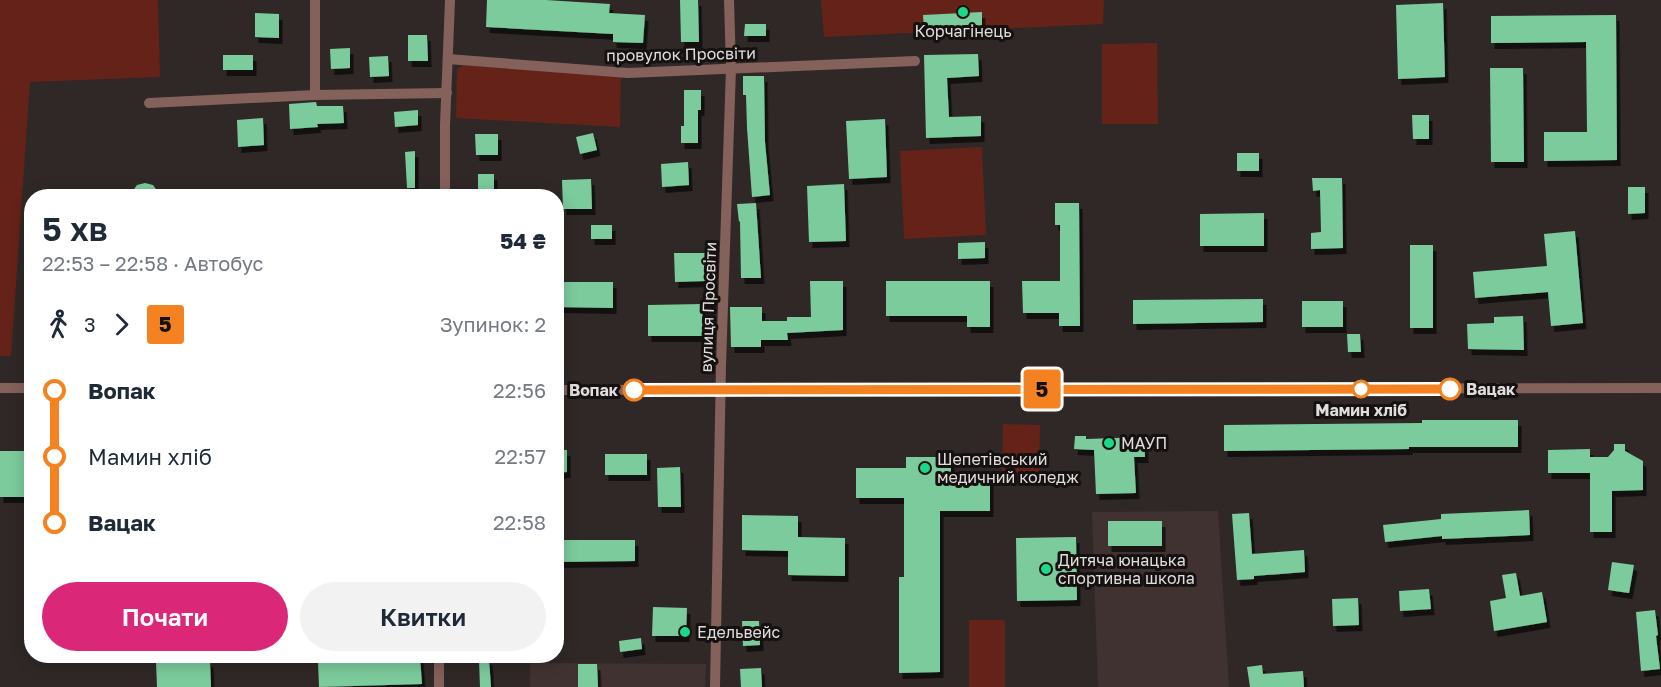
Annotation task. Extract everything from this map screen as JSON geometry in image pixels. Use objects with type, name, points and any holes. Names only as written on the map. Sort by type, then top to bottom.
[{"type":"street","points":[[315,0],[315,95]]},
{"type":"street","points":[[445,189],[450,0]]},
{"type":"street","name":"вулиця Просвіти","points":[[715,687],[720,389],[730,68],[729,0]]},
{"type":"street","name":"провулок Просвіти","points":[[448,59],[628,73],[915,61]]},
{"type":"street","points":[[149,103],[315,95],[447,93]]},
{"type":"street","points":[[0,388],[24,388]]},
{"type":"street","points":[[564,390],[1661,388]]},
{"type":"street","points":[[439,663],[439,687]]},
{"type":"shaded area","points":[[0,0],[158,0],[160,77],[30,82],[11,356],[0,356]]},
{"type":"shaded area","name":"Корчагінець","points":[[821,0],[1104,0],[1103,24],[824,37]]},
{"type":"shaded area","points":[[1157,43],[1158,124],[1102,124],[1102,44]]},
{"type":"shaded area","points":[[465,64],[621,75],[620,127],[456,118],[457,69]]},
{"type":"shaded area","points":[[982,147],[986,235],[904,239],[900,151]]},
{"type":"shaded area","points":[[1003,424],[1040,425],[1039,478],[1002,477]]},
{"type":"shaded area","points":[[1218,511],[1229,687],[1098,687],[1092,512]]},
{"type":"shaded area","points":[[969,620],[1005,620],[1005,687],[969,687]]},
{"type":"shaded area","points":[[530,663],[706,664],[705,687],[530,687]]},
{"type":"building","points":[[487,0],[546,0],[610,4],[609,13],[645,15],[643,43],[613,42],[613,34],[486,27]]},
{"type":"building","points":[[680,0],[698,0],[699,42],[681,42]]},
{"type":"building","points":[[1443,3],[1445,77],[1398,79],[1396,5]]},
{"type":"building","points":[[982,12],[982,26],[924,29],[923,15]]},
{"type":"building","points":[[255,13],[279,14],[279,38],[255,37]]},
{"type":"building","points":[[1616,15],[1617,160],[1544,161],[1544,132],[1587,132],[1586,42],[1491,43],[1491,16]]},
{"type":"building","points":[[745,24],[766,24],[766,36],[744,36]]},
{"type":"building","points":[[408,35],[427,35],[428,61],[408,61]]},
{"type":"building","points":[[350,48],[350,68],[331,69],[330,49]]},
{"type":"building","points":[[978,54],[979,76],[947,78],[949,117],[981,116],[981,136],[926,138],[924,55]]},
{"type":"building","points":[[223,55],[253,55],[253,70],[223,70]]},
{"type":"building","points":[[388,56],[389,76],[370,77],[369,57]]},
{"type":"building","points":[[1490,68],[1523,68],[1524,162],[1491,162]]},
{"type":"building","points":[[743,76],[764,76],[765,142],[770,195],[752,197]]},
{"type":"building","points":[[684,90],[701,90],[701,110],[698,110],[698,143],[681,143],[681,126],[684,126]]},
{"type":"building","points":[[316,102],[317,106],[343,106],[344,123],[317,124],[318,127],[290,129],[289,104]]},
{"type":"building","points":[[418,110],[418,125],[395,127],[394,112]]},
{"type":"building","points":[[1412,115],[1429,115],[1429,139],[1413,139]]},
{"type":"building","points":[[263,118],[264,145],[238,147],[237,120]]},
{"type":"building","points":[[885,119],[887,177],[849,179],[846,121]]},
{"type":"building","points":[[593,133],[597,150],[580,154],[576,137]]},
{"type":"building","points":[[475,134],[498,134],[498,155],[476,155]]},
{"type":"building","points":[[415,151],[415,188],[407,188],[405,152]]},
{"type":"building","points":[[1237,153],[1259,153],[1259,171],[1237,171]]},
{"type":"building","points":[[688,162],[689,185],[662,187],[661,164]]},
{"type":"building","points":[[478,174],[494,174],[494,189],[478,189]]},
{"type":"building","points":[[1312,178],[1342,178],[1343,248],[1311,249],[1311,233],[1321,232],[1320,190],[1313,191]]},
{"type":"building","points":[[591,179],[592,209],[564,209],[562,180]]},
{"type":"building","points":[[145,183],[153,185],[156,189],[134,189],[137,185]]},
{"type":"building","points":[[844,184],[846,241],[809,242],[807,186]]},
{"type":"building","points":[[1628,187],[1645,187],[1645,213],[1628,214]]},
{"type":"building","points":[[756,203],[761,278],[741,278],[740,221],[737,204]]},
{"type":"building","points":[[1055,203],[1079,203],[1080,326],[1059,326],[1059,313],[1023,313],[1022,281],[1060,281],[1060,225],[1055,225]]},
{"type":"building","points":[[1264,213],[1264,246],[1200,246],[1200,214]]},
{"type":"building","points":[[591,225],[612,225],[612,239],[591,239]]},
{"type":"building","points":[[1575,231],[1583,323],[1551,326],[1548,292],[1475,298],[1473,272],[1547,266],[1544,234]]},
{"type":"building","points":[[985,242],[985,258],[958,259],[958,243]]},
{"type":"building","points":[[1410,245],[1433,245],[1433,328],[1410,328]]},
{"type":"building","points":[[674,253],[705,253],[705,281],[675,282]]},
{"type":"building","points":[[810,281],[843,281],[843,330],[787,333],[788,340],[761,340],[761,347],[731,347],[730,307],[762,307],[762,321],[787,321],[787,317],[811,317]]},
{"type":"building","points":[[886,281],[990,281],[990,327],[967,327],[967,316],[886,316]]},
{"type":"building","points":[[564,282],[613,282],[613,308],[564,307]]},
{"type":"building","points":[[1263,299],[1263,322],[1133,324],[1133,300]]},
{"type":"building","points":[[1302,301],[1343,301],[1343,327],[1302,327]]},
{"type":"building","points":[[702,304],[703,336],[648,336],[648,305]]},
{"type":"building","points":[[1523,316],[1524,350],[1468,349],[1467,324],[1494,323],[1494,317]]},
{"type":"building","points":[[1347,334],[1360,334],[1361,352],[1348,352]]},
{"type":"building","points":[[1422,420],[1518,420],[1518,447],[1224,451],[1224,425],[1422,423]]},
{"type":"building","points":[[1075,436],[1086,436],[1086,439],[1144,437],[1145,457],[1134,457],[1136,493],[1096,494],[1094,450],[1074,449]]},
{"type":"building","points":[[1614,444],[1625,444],[1625,451],[1643,461],[1643,490],[1612,491],[1612,532],[1590,532],[1590,473],[1548,473],[1548,450],[1590,449],[1590,457],[1608,457],[1614,450]]},
{"type":"building","points":[[564,450],[567,450],[567,472],[564,472]]},
{"type":"building","points":[[0,451],[24,451],[24,497],[0,497]]},
{"type":"building","points":[[605,454],[647,454],[647,475],[605,475]]},
{"type":"building","points":[[906,457],[951,457],[951,480],[990,480],[990,511],[940,511],[940,672],[899,673],[899,577],[904,577],[904,498],[856,498],[856,468],[906,468]]},
{"type":"building","points":[[680,467],[681,507],[658,507],[657,468]]},
{"type":"building","points":[[1529,510],[1530,535],[1442,539],[1442,536],[1385,542],[1383,525],[1441,519],[1441,514]]},
{"type":"building","points":[[1249,513],[1252,554],[1304,550],[1305,572],[1254,576],[1254,579],[1237,580],[1232,514]]},
{"type":"building","points":[[742,515],[798,516],[798,537],[845,538],[845,576],[788,575],[788,551],[742,550]]},
{"type":"building","points":[[1108,521],[1162,521],[1162,546],[1108,546]]},
{"type":"building","name":"Дитяча юнацька спортивна школа","points":[[1076,537],[1077,600],[1017,601],[1016,538]]},
{"type":"building","points":[[564,540],[635,540],[635,561],[564,562]]},
{"type":"building","points":[[1612,562],[1634,565],[1629,593],[1608,590]]},
{"type":"building","points":[[1516,573],[1520,596],[1542,592],[1547,622],[1494,631],[1490,601],[1506,598],[1502,575]]},
{"type":"building","points":[[1429,589],[1431,609],[1400,611],[1399,591]]},
{"type":"building","points":[[1358,598],[1359,625],[1333,626],[1332,599]]},
{"type":"building","points":[[653,607],[687,608],[686,636],[652,636]]},
{"type":"building","points":[[1655,610],[1660,669],[1641,671],[1636,612]]},
{"type":"building","points":[[742,621],[759,621],[760,645],[743,646]]},
{"type":"building","points":[[641,638],[642,649],[620,652],[619,641]]},
{"type":"building","points":[[156,663],[210,663],[211,687],[157,687]]},
{"type":"building","points":[[318,663],[420,663],[422,684],[319,687]]},
{"type":"building","points":[[479,663],[489,663],[491,687],[480,687]]},
{"type":"building","points":[[578,664],[597,664],[598,687],[578,687]]},
{"type":"building","points":[[1262,665],[1263,674],[1303,671],[1304,687],[1250,687],[1247,667]]},
{"type":"building","points":[[761,668],[762,687],[741,687],[740,669]]},
{"type":"bus line","name":"5","points":[[634,390],[1450,389]]},
{"type":"place","name":"Корчагінець","points":[[963,12]]},
{"type":"place","name":"Мамин хліб","points":[[1361,389]]},
{"type":"place","name":"Вацак","points":[[1450,389]]},
{"type":"place","name":"Вопак","points":[[634,390]]},
{"type":"place","name":"МАУП","points":[[1109,443]]},
{"type":"place","name":"Шепетівський медичний коледж","points":[[925,468]]},
{"type":"place","name":"Дитяча юнацька спортивна школа","points":[[1046,569]]},
{"type":"place","name":"Едельвейс","points":[[685,632]]}]
